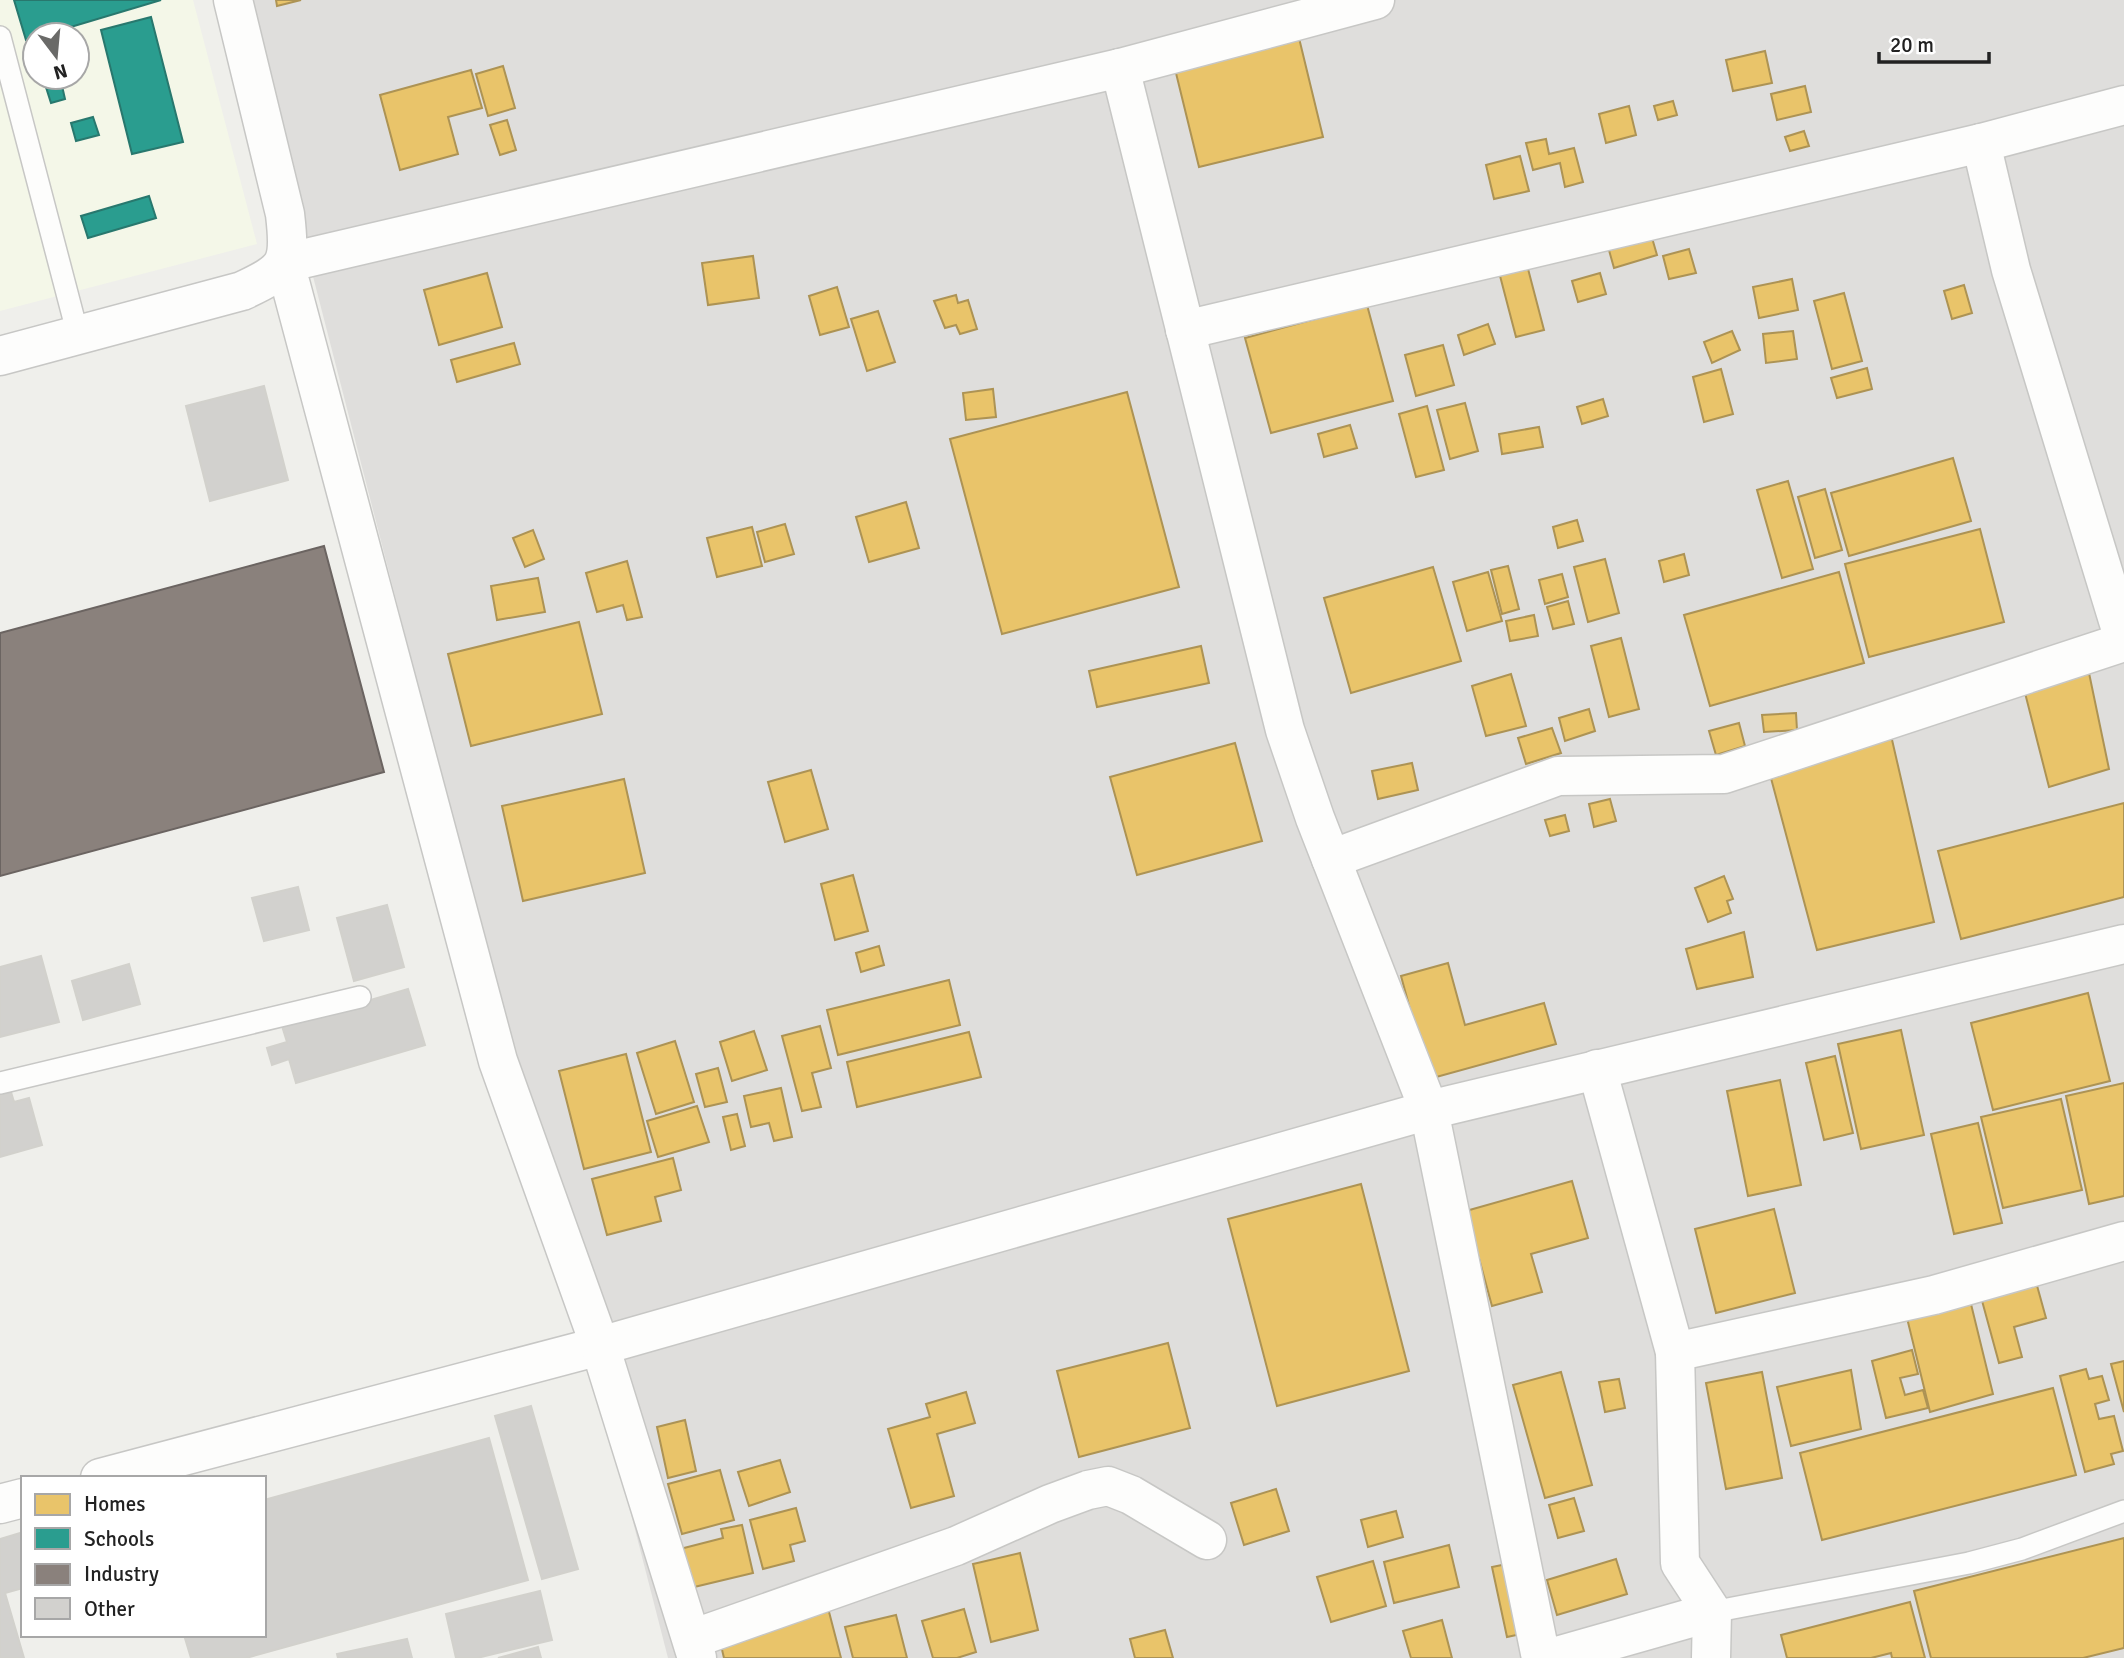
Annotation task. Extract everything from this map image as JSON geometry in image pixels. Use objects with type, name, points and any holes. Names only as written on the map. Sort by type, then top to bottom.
[{"type":"street","points":[[233,0],[285,214],[288,240],[285,263],[498,1061],[600,1346],[695,1648],[956,1546],[1088,1490],[1108,1486],[1207,1539]]},
{"type":"street","points":[[0,356],[242,291],[272,277],[285,263],[1120,68],[1374,0]]},
{"type":"street","points":[[1120,68],[1284,730],[1429,1110],[1541,1658]]},
{"type":"street","points":[[1185,330],[1981,143],[2124,105]]},
{"type":"street","points":[[1331,859],[1558,776],[1724,774],[2124,641],[2011,270],[1981,143]]},
{"type":"street","points":[[108,1476],[600,1346],[1429,1110],[2124,944]]},
{"type":"street","points":[[1597,1069],[1675,1352],[1680,1563],[1712,1612],[1711,1658]]},
{"type":"street","points":[[1675,1352],[1934,1295],[2124,1241]]},
{"type":"street","points":[[0,1504],[21,1499]]},
{"type":"street","points":[[1550,1658],[1712,1612]]},
{"type":"lane","points":[[0,37],[78,335]]},
{"type":"lane","points":[[0,1083],[359,998]]},
{"type":"lane","points":[[1712,1612],[1969,1563],[2022,1549],[2124,1511]]},
{"type":"shaded area","points":[[0,0],[193,0],[257,244],[0,311]]},
{"type":"shaded area","points":[[242,0],[2124,0],[2124,1658],[668,1658]]},
{"type":"building: Homes","points":[[276,0],[301,0],[277,6]]},
{"type":"building: Homes","points":[[1299,38],[1323,137],[1199,167],[1175,69]]},
{"type":"building: Homes","points":[[1765,51],[1772,83],[1733,91],[1726,60]]},
{"type":"building: Homes","points":[[503,66],[515,108],[488,116],[476,74]]},
{"type":"building: Homes","points":[[471,70],[482,108],[448,117],[458,154],[400,170],[380,95]]},
{"type":"building: Homes","points":[[1805,86],[1811,112],[1777,120],[1771,94]]},
{"type":"building: Homes","points":[[1673,101],[1677,115],[1658,120],[1654,106]]},
{"type":"building: Homes","points":[[1629,106],[1636,135],[1606,143],[1599,114]]},
{"type":"building: Homes","points":[[507,120],[516,150],[500,155],[490,125]]},
{"type":"building: Homes","points":[[1804,131],[1809,146],[1790,151],[1785,137]]},
{"type":"building: Homes","points":[[1546,139],[1549,154],[1574,148],[1583,182],[1565,187],[1560,163],[1533,170],[1526,143]]},
{"type":"building: Homes","points":[[1520,156],[1529,191],[1494,199],[1486,165]]},
{"type":"building: Homes","points":[[1648,224],[1657,255],[1614,268],[1605,236]]},
{"type":"building: Homes","points":[[1689,249],[1696,273],[1669,279],[1663,256]]},
{"type":"building: Homes","points":[[753,256],[759,298],[708,305],[702,263]]},
{"type":"building: Homes","points":[[1527,265],[1544,330],[1516,337],[1499,272]]},
{"type":"building: Homes","points":[[487,273],[502,327],[439,345],[424,290]]},
{"type":"building: Homes","points":[[1600,273],[1606,294],[1578,302],[1572,281]]},
{"type":"building: Homes","points":[[1792,279],[1798,310],[1759,318],[1753,287]]},
{"type":"building: Homes","points":[[1964,285],[1972,313],[1952,319],[1944,291]]},
{"type":"building: Homes","points":[[837,287],[849,327],[820,335],[809,296]]},
{"type":"building: Homes","points":[[1844,293],[1862,361],[1832,369],[1814,301]]},
{"type":"building: Homes","points":[[956,295],[958,303],[968,300],[977,329],[960,334],[956,325],[945,328],[934,301]]},
{"type":"building: Homes","points":[[1367,305],[1393,401],[1271,433],[1245,338]]},
{"type":"building: Homes","points":[[878,311],[895,362],[867,371],[851,319]]},
{"type":"building: Homes","points":[[1488,324],[1495,344],[1464,355],[1458,335]]},
{"type":"building: Homes","points":[[1732,331],[1740,350],[1712,363],[1704,342]]},
{"type":"building: Homes","points":[[1793,331],[1797,359],[1766,363],[1763,334]]},
{"type":"building: Homes","points":[[514,343],[520,364],[457,382],[451,360]]},
{"type":"building: Homes","points":[[1443,345],[1454,385],[1416,396],[1405,355]]},
{"type":"building: Homes","points":[[1867,368],[1872,389],[1837,398],[1831,378]]},
{"type":"building: Homes","points":[[1721,369],[1733,414],[1704,422],[1693,377]]},
{"type":"building: Homes","points":[[993,389],[996,417],[966,420],[963,393]]},
{"type":"building: Homes","points":[[1127,392],[1179,587],[1002,634],[950,439]]},
{"type":"building: Homes","points":[[1603,399],[1608,416],[1582,424],[1577,407]]},
{"type":"building: Homes","points":[[1465,403],[1478,451],[1450,459],[1437,410]]},
{"type":"building: Homes","points":[[1427,406],[1444,470],[1416,477],[1399,414]]},
{"type":"building: Homes","points":[[1350,425],[1357,448],[1324,457],[1318,434]]},
{"type":"building: Homes","points":[[1539,427],[1543,447],[1502,454],[1499,434]]},
{"type":"building: Homes","points":[[1953,458],[1971,521],[1849,556],[1831,493]]},
{"type":"building: Homes","points":[[1788,481],[1813,569],[1782,578],[1757,490]]},
{"type":"building: Homes","points":[[1825,489],[1842,550],[1815,558],[1798,497]]},
{"type":"building: Homes","points":[[906,502],[919,548],[869,562],[856,517]]},
{"type":"building: Homes","points":[[1577,520],[1583,541],[1558,548],[1553,527]]},
{"type":"building: Homes","points":[[785,524],[794,554],[765,562],[757,532]]},
{"type":"building: Homes","points":[[752,527],[762,566],[717,577],[707,538]]},
{"type":"building: Homes","points":[[1980,529],[2004,622],[1869,657],[1845,564]]},
{"type":"building: Homes","points":[[533,530],[544,559],[525,567],[513,538]]},
{"type":"building: Homes","points":[[1684,554],[1689,575],[1664,582],[1659,561]]},
{"type":"building: Homes","points":[[1605,559],[1619,613],[1588,622],[1574,567]]},
{"type":"building: Homes","points":[[627,561],[642,617],[627,620],[623,605],[597,612],[586,573]]},
{"type":"building: Homes","points":[[1508,566],[1519,609],[1502,614],[1491,570]]},
{"type":"building: Homes","points":[[1433,567],[1461,661],[1351,693],[1324,598]]},
{"type":"building: Homes","points":[[1488,572],[1502,621],[1467,631],[1453,582]]},
{"type":"building: Homes","points":[[1839,572],[1864,663],[1710,706],[1684,615]]},
{"type":"building: Homes","points":[[1562,574],[1568,597],[1545,604],[1539,580]]},
{"type":"building: Homes","points":[[538,578],[545,612],[497,620],[491,586]]},
{"type":"building: Homes","points":[[1568,601],[1574,624],[1553,629],[1547,607]]},
{"type":"building: Homes","points":[[1534,615],[1538,636],[1510,641],[1506,621]]},
{"type":"building: Homes","points":[[579,622],[602,714],[471,746],[448,654]]},
{"type":"building: Homes","points":[[1621,638],[1639,709],[1609,717],[1591,646]]},
{"type":"building: Homes","points":[[1201,646],[1209,683],[1097,707],[1089,671]]},
{"type":"building: Homes","points":[[2089,673],[2109,769],[2049,787],[2024,689]]},
{"type":"building: Homes","points":[[1511,674],[1526,726],[1486,736],[1472,686]]},
{"type":"building: Homes","points":[[1589,709],[1595,731],[1565,741],[1559,718]]},
{"type":"building: Homes","points":[[1796,713],[1797,730],[1764,732],[1762,715]]},
{"type":"building: Homes","points":[[1739,723],[1745,746],[1716,755],[1709,731]]},
{"type":"building: Homes","points":[[1552,728],[1561,753],[1526,764],[1518,738]]},
{"type":"building: Homes","points":[[1890,731],[1934,922],[1817,950],[1768,767]]},
{"type":"building: Homes","points":[[1235,743],[1262,841],[1137,875],[1110,777]]},
{"type":"building: Homes","points":[[1412,763],[1418,790],[1378,799],[1372,771]]},
{"type":"building: Homes","points":[[811,770],[828,829],[785,842],[768,782]]},
{"type":"building: Homes","points":[[624,779],[645,873],[523,901],[502,806]]},
{"type":"building: Homes","points":[[1610,799],[1616,821],[1594,827],[1589,804]]},
{"type":"building: Homes","points":[[2124,803],[2124,897],[1961,939],[1938,851]]},
{"type":"building: Homes","points":[[1565,815],[1569,831],[1550,836],[1545,820]]},
{"type":"building: Homes","points":[[853,875],[868,931],[835,940],[821,884]]},
{"type":"building: Homes","points":[[1724,876],[1733,899],[1727,901],[1731,913],[1708,922],[1695,888]]},
{"type":"building: Homes","points":[[1744,932],[1753,977],[1697,989],[1686,949]]},
{"type":"building: Homes","points":[[879,946],[884,965],[861,972],[856,953]]},
{"type":"building: Homes","points":[[1448,963],[1465,1025],[1544,1003],[1556,1044],[1429,1079],[1401,976]]},
{"type":"building: Homes","points":[[949,980],[960,1025],[838,1055],[827,1010]]},
{"type":"building: Homes","points":[[2088,993],[2110,1081],[1993,1110],[1971,1023]]},
{"type":"building: Homes","points":[[820,1026],[831,1068],[812,1073],[821,1107],[802,1111],[782,1036]]},
{"type":"building: Homes","points":[[1901,1030],[1924,1135],[1861,1149],[1838,1044]]},
{"type":"building: Homes","points":[[754,1031],[767,1070],[732,1081],[720,1042]]},
{"type":"building: Homes","points":[[969,1032],[981,1077],[857,1107],[847,1062]]},
{"type":"building: Homes","points":[[675,1041],[694,1102],[656,1114],[637,1053]]},
{"type":"building: Homes","points":[[626,1054],[651,1152],[584,1169],[559,1071]]},
{"type":"building: Homes","points":[[1835,1056],[1853,1133],[1824,1140],[1806,1063]]},
{"type":"building: Homes","points":[[718,1068],[727,1102],[705,1107],[696,1074]]},
{"type":"building: Homes","points":[[1780,1080],[1801,1185],[1748,1196],[1727,1091]]},
{"type":"building: Homes","points":[[2124,1083],[2124,1196],[2089,1204],[2066,1096]]},
{"type":"building: Homes","points":[[781,1088],[792,1137],[774,1141],[769,1123],[751,1127],[744,1096]]},
{"type":"building: Homes","points":[[2061,1099],[2082,1190],[2003,1208],[1981,1117]]},
{"type":"building: Homes","points":[[697,1106],[709,1142],[658,1157],[647,1121]]},
{"type":"building: Homes","points":[[737,1114],[745,1146],[731,1150],[723,1117]]},
{"type":"building: Homes","points":[[1978,1123],[2002,1223],[1954,1234],[1931,1134]]},
{"type":"building: Homes","points":[[673,1158],[681,1190],[655,1197],[661,1221],[607,1235],[592,1179]]},
{"type":"building: Homes","points":[[1572,1181],[1588,1238],[1531,1254],[1542,1292],[1492,1306],[1466,1211]]},
{"type":"building: Homes","points":[[1361,1184],[1409,1371],[1277,1406],[1228,1219]]},
{"type":"building: Homes","points":[[1774,1209],[1795,1293],[1716,1313],[1695,1229]]},
{"type":"building: Homes","points":[[2036,1282],[2046,1318],[2014,1327],[2022,1357],[1999,1363],[1981,1297]]},
{"type":"building: Homes","points":[[1970,1300],[1993,1394],[1930,1412],[1907,1318]]},
{"type":"building: Homes","points":[[1168,1343],[1190,1428],[1079,1457],[1057,1371]]},
{"type":"building: Homes","points":[[1912,1350],[1918,1374],[1900,1378],[1905,1395],[1923,1390],[1928,1408],[1886,1418],[1872,1361]]},
{"type":"building: Homes","points":[[2124,1361],[2124,1412],[2111,1364]]},
{"type":"building: Homes","points":[[2086,1369],[2089,1379],[2102,1376],[2109,1400],[2095,1404],[2099,1419],[2114,1416],[2123,1451],[2111,1454],[2114,1464],[2085,1472],[2060,1376]]},
{"type":"building: Homes","points":[[1851,1370],[1861,1429],[1791,1446],[1777,1387]]},
{"type":"building: Homes","points":[[1561,1372],[1592,1485],[1545,1498],[1513,1385]]},
{"type":"building: Homes","points":[[1762,1372],[1782,1478],[1726,1489],[1706,1383]]},
{"type":"building: Homes","points":[[1619,1379],[1625,1408],[1605,1412],[1599,1382]]},
{"type":"building: Homes","points":[[2053,1388],[2076,1475],[1822,1540],[1800,1453]]},
{"type":"building: Homes","points":[[966,1392],[975,1423],[937,1434],[954,1496],[911,1508],[888,1429],[930,1417],[926,1404]]},
{"type":"building: Homes","points":[[685,1420],[696,1471],[668,1478],[657,1427]]},
{"type":"building: Homes","points":[[780,1460],[790,1492],[749,1506],[738,1472]]},
{"type":"building: Homes","points":[[720,1470],[734,1520],[682,1534],[668,1484]]},
{"type":"building: Homes","points":[[1276,1489],[1289,1531],[1244,1545],[1231,1503]]},
{"type":"building: Homes","points":[[1574,1498],[1584,1531],[1558,1538],[1549,1505]]},
{"type":"building: Homes","points":[[796,1508],[805,1541],[790,1545],[794,1561],[763,1569],[750,1520]]},
{"type":"building: Homes","points":[[1396,1511],[1403,1537],[1368,1547],[1361,1520]]},
{"type":"building: Homes","points":[[742,1525],[753,1573],[690,1588],[680,1549],[723,1538],[721,1529]]},
{"type":"building: Homes","points":[[2124,1538],[2124,1648],[2083,1658],[1931,1658],[1914,1591]]},
{"type":"building: Homes","points":[[1449,1545],[1459,1587],[1394,1603],[1384,1562]]},
{"type":"building: Homes","points":[[1020,1553],[1038,1630],[991,1642],[973,1564]]},
{"type":"building: Homes","points":[[1616,1559],[1627,1594],[1557,1615],[1547,1580]]},
{"type":"building: Homes","points":[[1373,1561],[1386,1606],[1331,1622],[1317,1577]]},
{"type":"building: Homes","points":[[1507,1564],[1521,1634],[1507,1637],[1492,1567]]},
{"type":"building: Homes","points":[[1910,1602],[1925,1658],[1892,1658],[1891,1653],[1871,1658],[1787,1658],[1781,1635]]},
{"type":"building: Homes","points":[[828,1608],[841,1658],[724,1658],[719,1637]]},
{"type":"building: Homes","points":[[964,1609],[976,1652],[957,1658],[933,1658],[922,1621]]},
{"type":"building: Homes","points":[[896,1615],[907,1658],[853,1658],[845,1627]]},
{"type":"building: Homes","points":[[1442,1620],[1452,1658],[1411,1658],[1403,1631]]},
{"type":"building: Homes","points":[[1165,1630],[1173,1658],[1135,1658],[1130,1639]]},
{"type":"building: Schools","points":[[14,0],[161,0],[91,21],[21,21],[21,23]]},
{"type":"building: Schools","points":[[151,17],[183,142],[132,154],[101,30]]},
{"type":"building: Schools","points":[[47,91],[63,91],[65,99],[51,103]]},
{"type":"building: Schools","points":[[93,117],[99,135],[76,141],[71,123]]},
{"type":"building: Schools","points":[[149,196],[156,218],[88,238],[81,216]]},
{"type":"building: Industry","points":[[324,546],[384,772],[0,876],[0,633]]},
{"type":"building: Other","points":[[264,386],[288,480],[210,501],[186,406]]},
{"type":"building: Other","points":[[298,887],[309,930],[264,941],[252,898]]},
{"type":"building: Other","points":[[387,905],[404,967],[354,981],[337,918]]},
{"type":"building: Other","points":[[41,956],[59,1022],[0,1037],[0,967]]},
{"type":"building: Other","points":[[129,964],[140,1004],[83,1020],[72,981]]},
{"type":"building: Other","points":[[408,989],[425,1045],[296,1083],[289,1059],[272,1065],[267,1048],[287,1042],[282,1026]]},
{"type":"building: Other","points":[[11,1092],[14,1102],[29,1098],[42,1145],[0,1157],[0,1095]]},
{"type":"building: Other","points":[[531,1406],[578,1569],[542,1579],[495,1416]]},
{"type":"building: Other","points":[[489,1438],[528,1580],[246,1658],[191,1658],[185,1637],[266,1637],[266,1499]]},
{"type":"building: Other","points":[[21,1533],[21,1589],[5,1593],[24,1658],[0,1658],[0,1539]]},
{"type":"building: Other","points":[[540,1591],[552,1640],[477,1658],[456,1658],[446,1614]]},
{"type":"building: Other","points":[[407,1639],[412,1658],[338,1658],[337,1654]]},
{"type":"building: Other","points":[[538,1647],[541,1658],[498,1658]]}]
